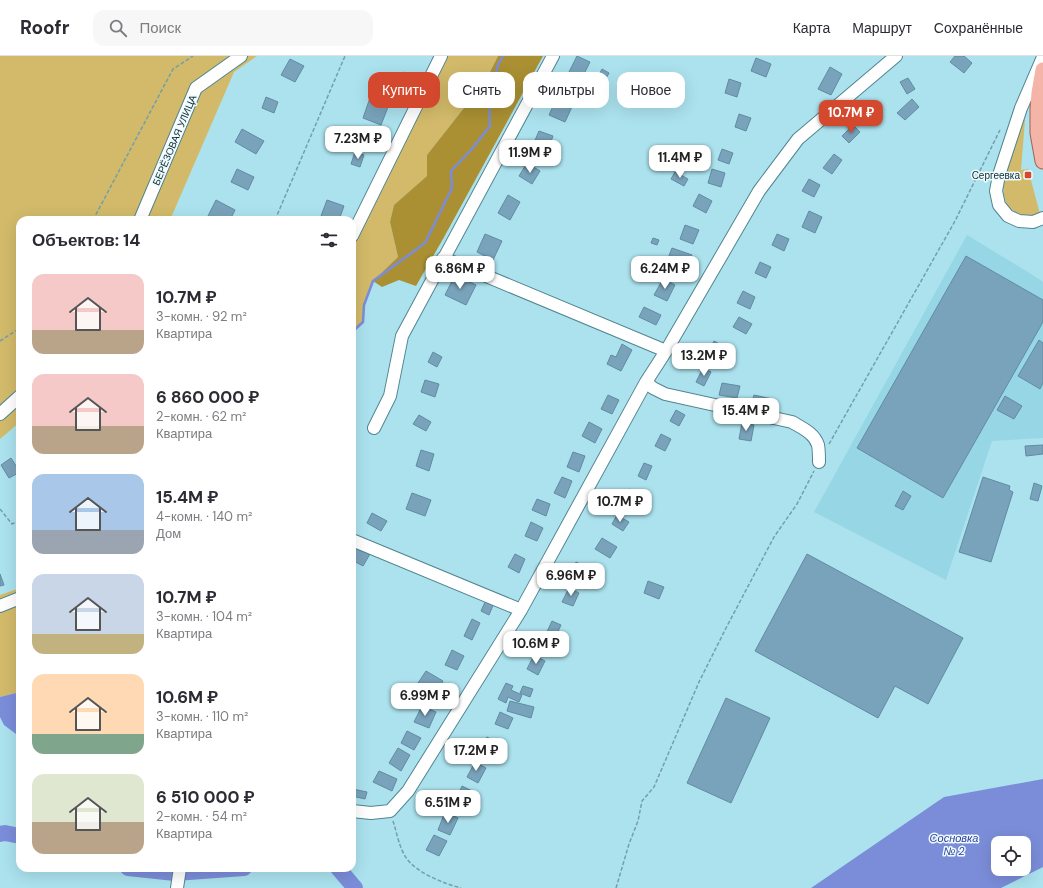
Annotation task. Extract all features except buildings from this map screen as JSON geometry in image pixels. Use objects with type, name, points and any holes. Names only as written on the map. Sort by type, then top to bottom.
[{"type":"main road","points":[[1043,70],[1039,93],[1043,161]]},
{"type":"street","name":"БЕРЁЗОВАЯ УЛИЦА","points":[[142,216],[196,88],[241,56]]},
{"type":"street","points":[[356,228],[441,56]]},
{"type":"street","points":[[374,428],[390,396],[402,336],[552,56]]},
{"type":"street","points":[[356,811],[390,811],[408,791],[521,610],[646,382],[666,352],[759,190],[798,139],[896,56]]},
{"type":"street","points":[[1043,57],[1021,108],[999,175],[996,191],[999,205],[1008,216],[1019,221],[1032,222],[1043,218]]},
{"type":"street","points":[[443,258],[666,352]]},
{"type":"street","points":[[646,382],[653,388],[666,394],[792,422],[807,430],[814,438],[818,446],[819,462]]},
{"type":"street","points":[[0,414],[16,400]]},
{"type":"street","points":[[356,542],[521,610]]},
{"type":"street","points":[[0,606],[16,600]]},
{"type":"street","points":[[177,888],[179,872]]},
{"type":"path","points":[[95,216],[173,69],[193,56]]},
{"type":"path","points":[[277,216],[345,56]]},
{"type":"path","points":[[616,888],[629,844],[638,821],[642,801],[654,787],[699,682],[725,630],[774,537],[797,504],[819,462],[955,221],[1000,130]]},
{"type":"path","points":[[0,341],[16,331]]},
{"type":"path","points":[[0,509],[12,524],[16,522]]},
{"type":"path","points":[[390,811],[400,843],[407,859],[416,868],[430,876],[461,888]]},
{"type":"shaded area","points":[[0,56],[257,56],[234,72],[172,216],[16,216],[16,425],[0,439]]},
{"type":"shaded area","points":[[434,56],[498,56],[490,72],[448,72],[448,108],[464,108],[427,155],[427,176],[394,205],[390,222],[398,257],[373,281],[364,305],[363,322],[356,328],[356,216],[354,216],[408,108],[440,108],[440,72],[426,72]]},
{"type":"shaded area","points":[[498,56],[543,56],[534,72],[523,72],[523,93],[515,107],[515,72],[490,72]]},
{"type":"shaded area","points":[[464,108],[515,108],[416,286],[399,280],[382,287],[373,281],[398,257],[390,222],[394,205],[427,176],[427,155]]},
{"type":"shaded area","points":[[1022,120],[1025,120],[1021,170],[1028,169],[1040,214],[1030,217],[1020,215],[1011,209],[1006,203],[1004,193],[1004,180]]},
{"type":"shaded area","points":[[967,235],[1043,282],[1043,300],[966,256],[857,448],[943,498],[1043,322],[1043,343],[1039,341],[1018,376],[1039,389],[1043,383],[1043,438],[992,441],[946,580],[814,512]],"holes":[[[903,491],[911,496],[903,510],[895,505]]]},
{"type":"shaded area","points":[[16,589],[16,693],[0,697],[0,595]]},
{"type":"water","points":[[16,693],[16,734],[4,725],[0,717],[0,697]]},
{"type":"water","name":"Сосновка № 2","points":[[1043,779],[1043,867],[1031,873],[1031,836],[991,836],[991,876],[1025,876],[1001,888],[811,888],[944,797]]},
{"type":"waterway","points":[[356,328],[363,322],[364,305],[373,281],[425,243],[452,188],[451,171],[471,150],[490,126],[489,99],[498,65],[503,56]]},
{"type":"waterway","points":[[0,834],[5,833],[16,835]]},
{"type":"waterway","points":[[166,872],[189,872]]},
{"type":"waterway","points":[[341,872],[355,888]]},
{"type":"place","name":"Сергеевка","points":[[1028,175]]}]
